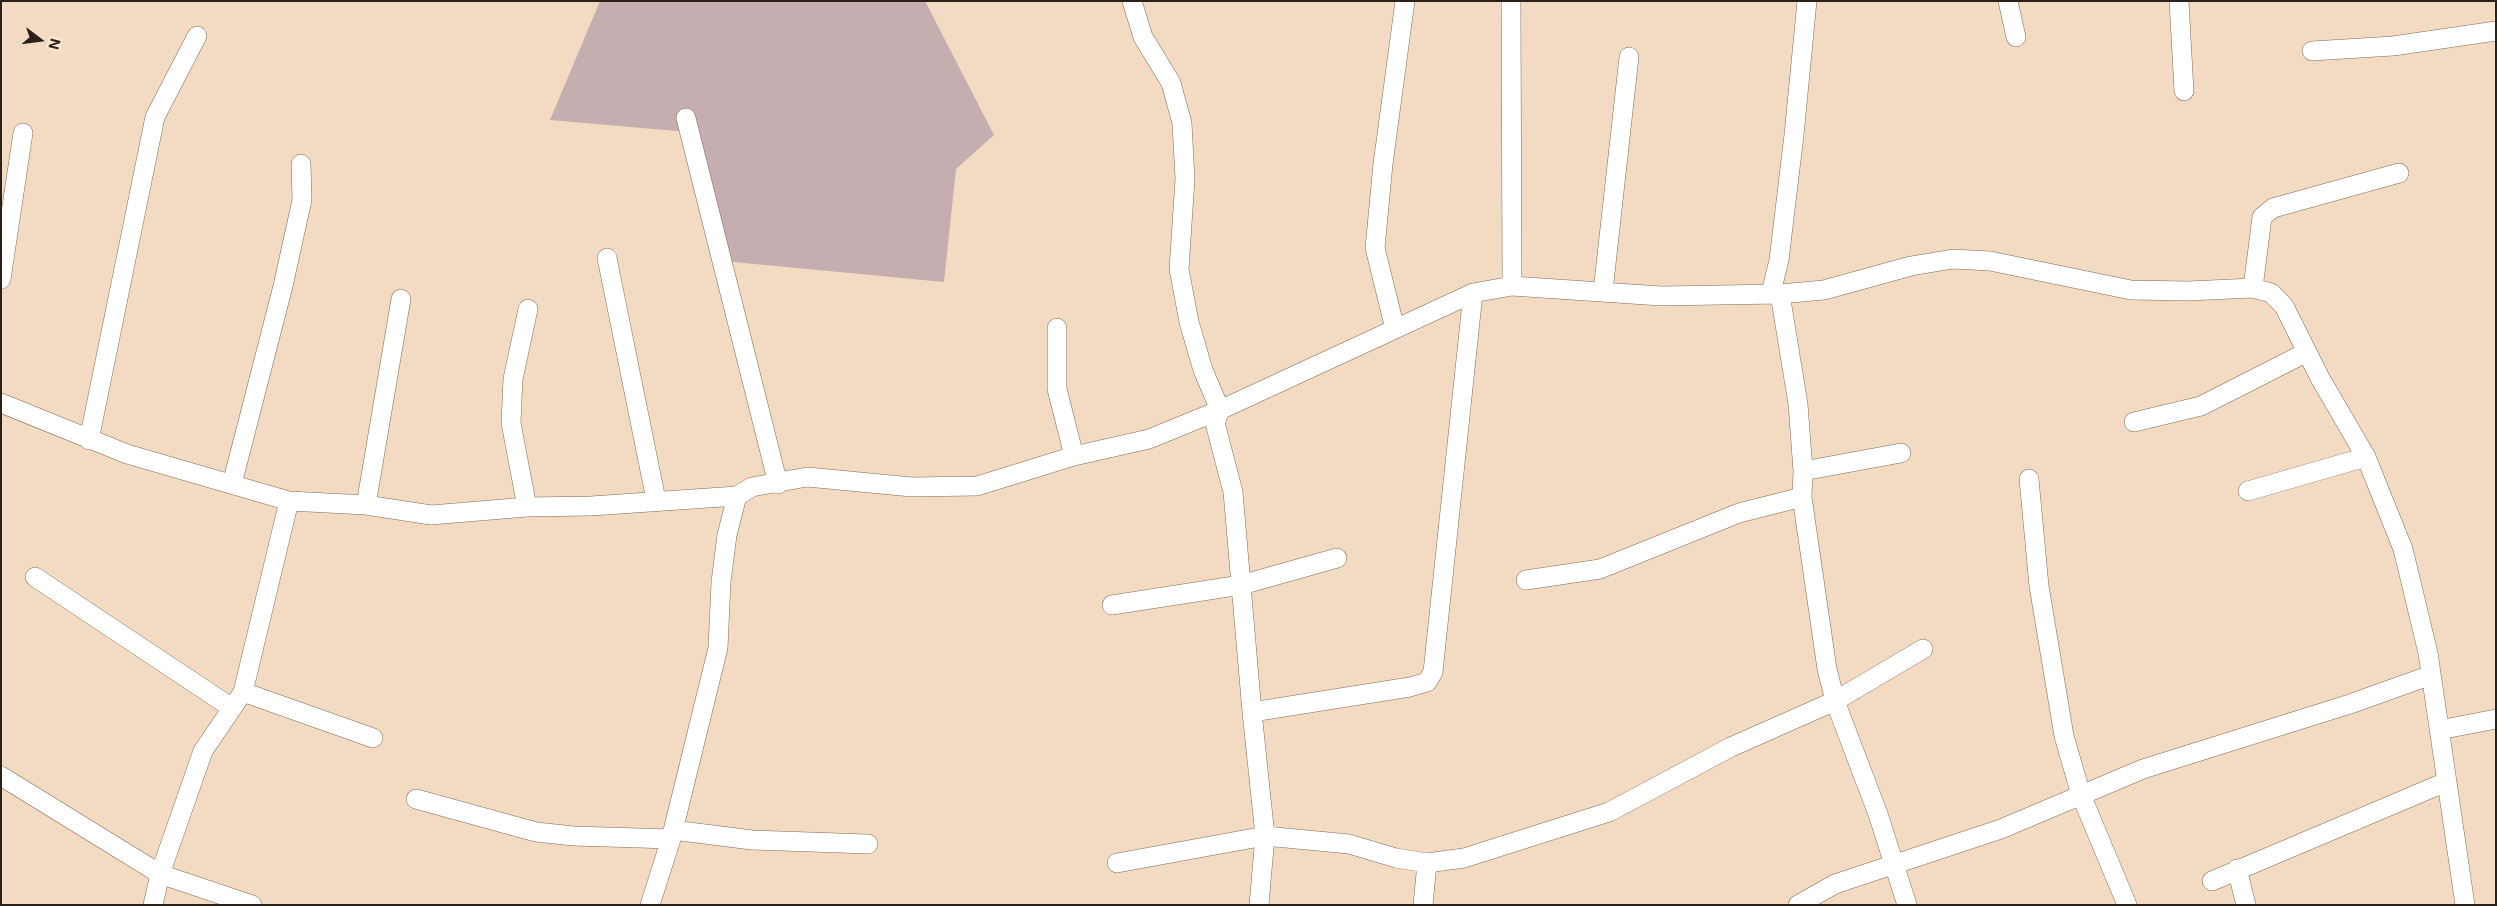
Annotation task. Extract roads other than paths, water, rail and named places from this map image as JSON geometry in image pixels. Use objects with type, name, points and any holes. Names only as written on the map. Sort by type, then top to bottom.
[{"type":"street","points":[[1132,1],[1143,37],[1171,83],[1182,123],[1185,179],[1179,269],[1189,322],[1203,370],[1220,410],[1215,423],[1233,492],[1265,836],[1260,905]]},
{"type":"street","points":[[1395,329],[1374,248],[1383,164],[1405,1]]},
{"type":"street","points":[[1511,1],[1512,286]]},
{"type":"street","points":[[1807,1],[1776,294],[1798,404],[1803,471],[1802,497],[1827,669],[1835,701],[1907,905]]},
{"type":"street","points":[[2008,1],[2016,37]]},
{"type":"street","points":[[2179,1],[2184,91]]},
{"type":"street","points":[[2312,51],[2393,46],[2496,30]]},
{"type":"street","points":[[89,440],[155,117],[197,36]]},
{"type":"street","points":[[1604,292],[1629,57]]},
{"type":"street","points":[[686,118],[778,484]]},
{"type":"street","points":[[1,279],[23,133]]},
{"type":"street","points":[[232,484],[283,286],[302,200],[301,164]]},
{"type":"street","points":[[2253,288],[2262,217],[2273,208],[2400,173]]},
{"type":"street","points":[[607,258],[656,500]]},
{"type":"street","points":[[1,404],[127,454],[289,501],[366,505],[431,515],[527,507],[591,506],[656,500],[737,496],[752,487],[778,484],[807,477],[912,487],[977,486],[1074,456],[1149,439],[1220,410],[1473,293],[1512,286],[1660,296],[1776,294],[1824,290],[1911,266],[1953,259],[1990,261],[2131,290],[2188,291],[2253,288],[2271,293],[2284,306],[2307,352],[2366,457],[2403,549],[2428,653],[2465,905]]},
{"type":"street","points":[[1252,712],[1410,688],[1427,682],[1433,672],[1473,293]]},
{"type":"street","points":[[366,505],[401,299]]},
{"type":"street","points":[[527,507],[511,423],[513,378],[528,309]]},
{"type":"street","points":[[1057,328],[1057,389],[1074,456]]},
{"type":"street","points":[[2134,422],[2201,406],[2307,352]]},
{"type":"street","points":[[1803,471],[1901,453]]},
{"type":"street","points":[[2248,491],[2366,457]]},
{"type":"street","points":[[2029,480],[2039,586],[2064,736],[2081,795],[2127,905]]},
{"type":"street","points":[[650,905],[672,835],[718,648],[721,582],[727,535],[737,496]]},
{"type":"street","points":[[1526,580],[1600,569],[1739,513],[1802,497]]},
{"type":"street","points":[[153,905],[160,874],[203,751],[243,692],[289,501]]},
{"type":"street","points":[[1112,606],[1241,585],[1337,558]]},
{"type":"street","points":[[35,577],[232,708]]},
{"type":"street","points":[[1117,862],[1265,836],[1349,844],[1396,858],[1427,863],[1464,858],[1505,847],[1609,812],[1731,747],[1835,701],[1923,649]]},
{"type":"street","points":[[1798,905],[1835,884],[1893,863],[2000,829],[2143,770],[2350,704],[2431,675]]},
{"type":"street","points":[[243,692],[373,738]]},
{"type":"street","points":[[2438,730],[2496,719]]},
{"type":"street","points":[[1,776],[160,874],[237,902],[252,905]]},
{"type":"street","points":[[2212,880],[2446,782]]},
{"type":"street","points":[[416,799],[536,832],[574,836],[672,835],[868,844]]},
{"type":"street","points":[[1423,905],[1427,863]]},
{"type":"street","points":[[2237,869],[2246,905]]}]
